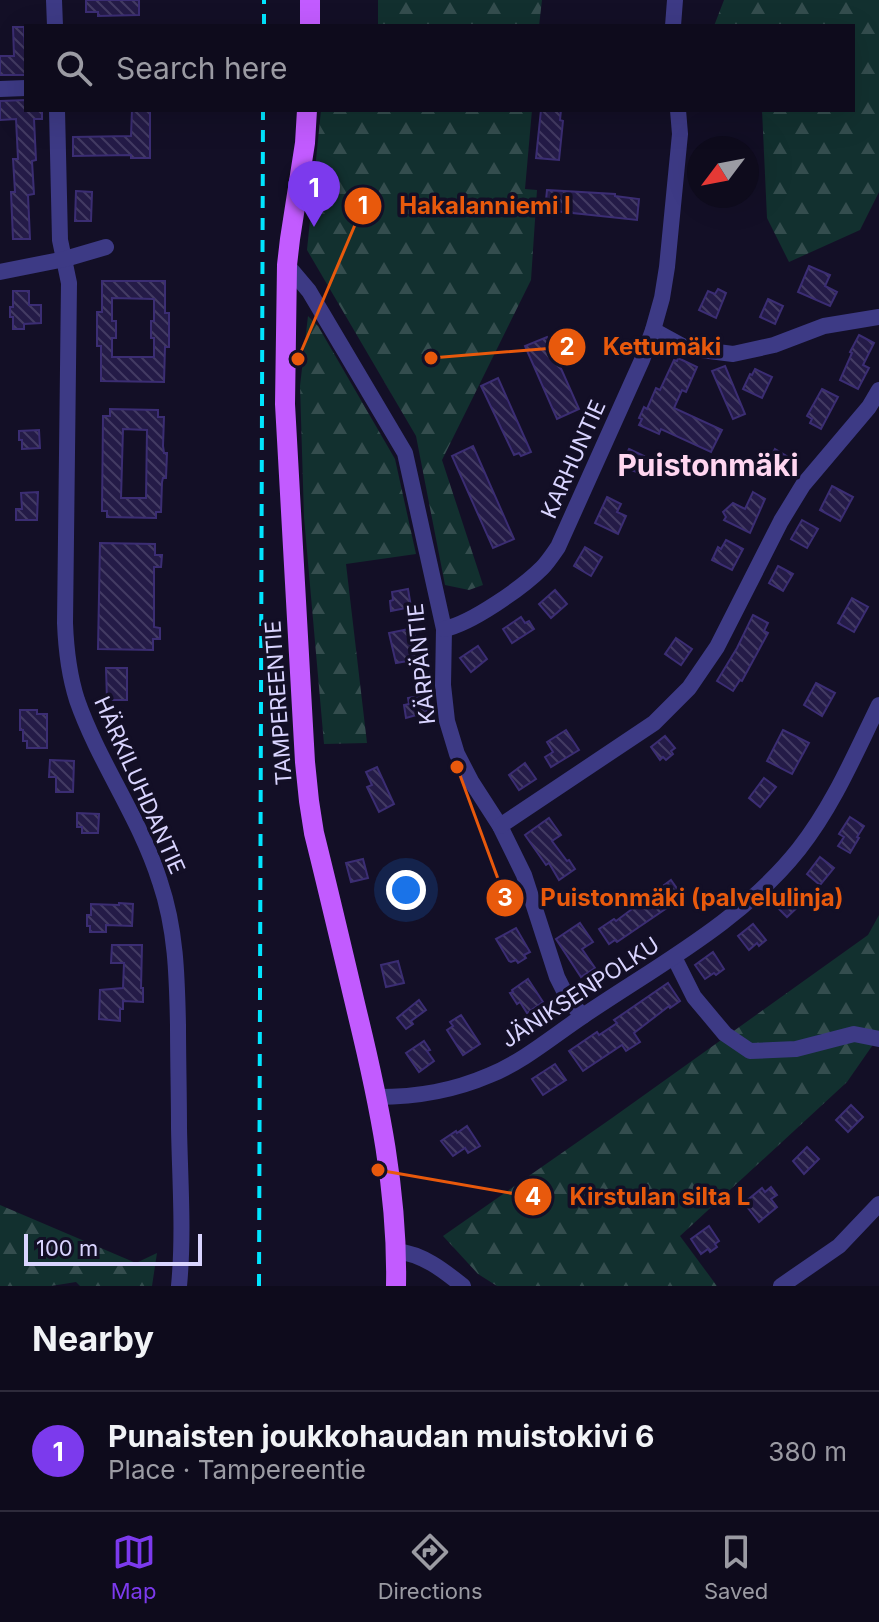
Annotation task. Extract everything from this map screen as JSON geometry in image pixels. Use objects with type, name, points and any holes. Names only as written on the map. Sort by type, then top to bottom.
[{"type":"main road","points":[[310,0],[310,24]]},
{"type":"main road","name":"TAMPEREENTIE","points":[[307,112],[287,265],[285,404],[307,788],[314,833],[377,1097],[393,1201],[396,1286]]},
{"type":"street","points":[[54,0],[55,24]]},
{"type":"street","points":[[673,24],[675,0]]},
{"type":"street","points":[[0,89],[24,88]]},
{"type":"street","name":"HÄRKILUHDANTIE","points":[[57,112],[60,240],[69,283],[66,645],[78,702],[152,859],[167,904],[176,950],[179,1286]]},
{"type":"street","name":"KARHUNTIE","points":[[444,629],[469,620],[510,594],[543,567],[558,547],[642,360],[662,298],[680,134],[678,112]]},
{"type":"street","points":[[0,272],[106,247]]},
{"type":"street","name":"KÄRPÄNTIE","points":[[287,265],[309,291],[405,453],[444,629],[443,685],[447,721],[457,754],[500,826],[524,875],[557,977],[569,1001],[583,1016]]},
{"type":"street","points":[[653,330],[686,348],[733,354],[774,345],[824,326],[879,317]]},
{"type":"street","points":[[500,826],[654,723],[689,688],[717,647],[781,521],[803,485],[869,407],[879,390]]},
{"type":"street","name":"JÄNIKSENPOLKU","points":[[377,1097],[449,1090],[493,1074],[531,1053],[733,914],[767,885],[799,849],[823,815],[879,705]]},
{"type":"street","points":[[674,957],[694,997],[725,1034],[744,1049],[796,1049],[854,1034],[879,1039]]},
{"type":"street","points":[[781,1286],[839,1246],[879,1204]]},
{"type":"street","points":[[396,1251],[429,1261],[463,1286]]},
{"type":"green space","points":[[378,0],[542,0],[539,24],[378,24]]},
{"type":"green space","points":[[724,0],[879,0],[879,192],[860,230],[789,262],[767,218],[762,112],[855,112],[855,24],[715,24]]},
{"type":"green space","points":[[321,112],[532,112],[525,189],[537,190],[531,280],[442,460],[483,585],[469,590],[445,585],[416,436],[307,250]]},
{"type":"green space","points":[[308,316],[318,326],[395,459],[416,554],[346,564],[367,743],[324,744],[304,517],[300,386]]},
{"type":"green space","points":[[879,915],[879,1036],[847,1082],[680,1236],[717,1286],[497,1286],[478,1274],[443,1236],[868,935]]},
{"type":"green space","points":[[0,1205],[136,1263],[157,1253],[152,1286],[80,1286],[76,1282],[51,1286],[0,1286]]},
{"type":"building","points":[[86,0],[139,0],[139,15],[98,16],[98,12],[86,12]]},
{"type":"building","points":[[13,27],[24,27],[24,75],[0,75],[0,56],[14,56]]},
{"type":"building","points":[[24,100],[24,112],[42,112],[42,119],[34,119],[34,194],[28,195],[30,239],[13,239],[11,192],[15,192],[13,159],[18,159],[16,119],[0,120],[0,101]]},
{"type":"building","points":[[132,112],[150,112],[150,158],[131,158],[131,155],[73,156],[73,137],[131,136]]},
{"type":"building","points":[[541,112],[561,112],[560,120],[563,121],[559,160],[536,158]]},
{"type":"building","points":[[547,190],[615,194],[639,199],[637,220],[545,210]]},
{"type":"building","points":[[76,191],[92,192],[91,221],[75,221]]},
{"type":"building","points":[[809,266],[830,275],[825,286],[837,292],[830,306],[798,292]]},
{"type":"building","points":[[102,281],[165,281],[169,347],[165,347],[164,382],[101,381],[97,312],[102,312]],"holes":[[[112,298],[154,299],[154,321],[151,321],[154,357],[112,357],[112,338],[116,338]]]},
{"type":"building","points":[[718,289],[726,293],[716,318],[699,310],[708,291],[715,294]]},
{"type":"building","points":[[13,291],[29,291],[29,305],[41,305],[41,323],[24,324],[24,329],[13,329],[10,307],[13,307]]},
{"type":"building","points":[[768,299],[783,306],[775,324],[760,317]]},
{"type":"building","points":[[859,335],[874,343],[863,365],[869,368],[858,389],[840,380]]},
{"type":"building","points":[[547,337],[579,409],[557,419],[525,346]]},
{"type":"building","points":[[678,358],[697,367],[686,392],[682,390],[674,408],[722,430],[711,452],[661,429],[659,434],[639,425],[644,407],[647,409],[656,388],[660,390],[674,360]]},
{"type":"building","points":[[725,366],[745,414],[733,419],[712,371]]},
{"type":"building","points":[[755,369],[772,377],[762,398],[743,389]]},
{"type":"building","points":[[498,378],[531,452],[521,456],[519,453],[514,455],[481,386]]},
{"type":"building","points":[[822,389],[838,397],[821,429],[810,423],[812,419],[807,416]]},
{"type":"building","points":[[110,409],[158,410],[158,417],[164,417],[166,478],[162,482],[161,512],[156,512],[156,518],[107,517],[107,511],[102,511],[103,416],[110,416]],"holes":[[[123,429],[147,430],[146,498],[121,498]]]},
{"type":"building","points":[[39,430],[40,448],[22,449],[19,431]]},
{"type":"building","points":[[473,446],[514,539],[493,548],[452,456]]},
{"type":"building","points":[[629,449],[644,456],[639,473],[621,466]]},
{"type":"building","points":[[775,449],[790,458],[780,476],[765,468]]},
{"type":"building","points":[[832,486],[853,497],[840,521],[820,510]]},
{"type":"building","points":[[38,492],[37,520],[16,520],[16,509],[22,509],[21,493]]},
{"type":"building","points":[[753,492],[765,499],[750,533],[724,520],[723,512],[733,503],[745,509]]},
{"type":"building","points":[[607,497],[621,504],[617,512],[626,516],[618,534],[595,523]]},
{"type":"building","points":[[802,520],[818,529],[807,548],[791,539]]},
{"type":"building","points":[[726,540],[743,549],[732,570],[712,560],[718,547],[721,549]]},
{"type":"building","points":[[100,543],[155,544],[155,555],[162,555],[161,567],[154,567],[154,627],[160,628],[160,639],[153,639],[153,650],[98,649]]},
{"type":"building","points":[[585,547],[602,557],[591,576],[574,566]]},
{"type":"building","points":[[778,566],[793,574],[783,591],[769,583]]},
{"type":"building","points":[[408,589],[411,607],[391,611],[392,592]]},
{"type":"building","points":[[555,590],[567,604],[551,618],[539,604]]},
{"type":"building","points":[[852,598],[868,607],[854,632],[838,623]]},
{"type":"building","points":[[753,615],[768,623],[764,631],[768,633],[742,681],[733,691],[717,681]]},
{"type":"building","points":[[521,617],[525,623],[529,621],[534,629],[512,643],[503,629]]},
{"type":"building","points":[[409,629],[410,637],[415,636],[419,659],[396,663],[389,633]]},
{"type":"building","points":[[676,638],[692,649],[681,665],[665,654]]},
{"type":"building","points":[[478,646],[487,659],[471,672],[460,658]]},
{"type":"building","points":[[106,668],[127,668],[127,700],[107,700]]},
{"type":"building","points":[[816,683],[835,693],[822,716],[804,705]]},
{"type":"building","points":[[424,695],[427,712],[406,718],[404,705],[409,704],[408,698]]},
{"type":"building","points":[[20,710],[37,710],[37,714],[47,714],[47,748],[27,748],[23,730],[20,730]]},
{"type":"building","points":[[566,730],[579,750],[551,767],[545,757],[553,752],[547,742]]},
{"type":"building","points":[[783,730],[809,743],[792,774],[767,761]]},
{"type":"building","points":[[665,736],[675,748],[666,760],[663,757],[660,760],[651,747]]},
{"type":"building","points":[[50,760],[74,761],[73,792],[56,792],[56,777],[49,777]]},
{"type":"building","points":[[525,763],[536,779],[519,790],[509,775]]},
{"type":"building","points":[[377,767],[394,804],[379,812],[367,787],[372,785],[366,772]]},
{"type":"building","points":[[764,778],[776,787],[760,807],[749,798]]},
{"type":"building","points":[[77,813],[99,814],[98,833],[82,833],[82,827],[77,827]]},
{"type":"building","points":[[850,817],[864,826],[850,853],[838,846],[844,837],[839,834]]},
{"type":"building","points":[[549,818],[561,835],[552,841],[575,869],[559,880],[525,835]]},
{"type":"building","points":[[820,857],[834,868],[820,885],[807,874]]},
{"type":"building","points":[[363,859],[368,878],[351,882],[346,863]]},
{"type":"building","points":[[671,880],[683,897],[617,942],[615,940],[609,944],[599,929],[614,919],[616,921]]},
{"type":"building","points":[[502,881],[512,904],[493,913],[487,900],[497,896],[492,885]]},
{"type":"building","points":[[789,891],[801,904],[787,917],[775,905]]},
{"type":"building","points":[[91,904],[133,904],[132,926],[106,925],[106,932],[90,932],[87,915],[91,915]]},
{"type":"building","points":[[580,923],[593,942],[582,949],[595,968],[581,977],[556,939]]},
{"type":"building","points":[[753,924],[766,940],[749,950],[738,936]]},
{"type":"building","points":[[516,928],[530,952],[518,963],[516,960],[509,961],[496,939]]},
{"type":"building","points":[[112,945],[142,945],[143,1002],[123,1001],[120,1021],[99,1019],[100,990],[123,988],[124,963],[111,963]]},
{"type":"building","points":[[713,952],[724,969],[705,979],[695,965]]},
{"type":"building","points":[[398,961],[404,983],[386,987],[381,965]]},
{"type":"building","points":[[528,979],[543,1002],[527,1013],[510,993]]},
{"type":"building","points":[[668,983],[680,1001],[634,1033],[640,1042],[626,1051],[622,1045],[583,1071],[569,1051],[617,1023],[614,1020]]},
{"type":"building","points":[[419,1000],[426,1010],[406,1029],[397,1018]]},
{"type":"building","points":[[461,1015],[480,1044],[463,1055],[447,1030],[453,1026],[450,1022]]},
{"type":"building","points":[[424,1041],[434,1061],[419,1072],[406,1053]]},
{"type":"building","points":[[555,1064],[566,1080],[543,1095],[532,1079]]},
{"type":"building","points":[[851,1105],[863,1117],[848,1132],[836,1120]]},
{"type":"building","points":[[467,1126],[480,1146],[468,1153],[465,1148],[453,1156],[441,1141]]},
{"type":"building","points":[[807,1147],[819,1159],[804,1174],[793,1161]]},
{"type":"building","points":[[771,1187],[777,1195],[771,1199],[777,1207],[759,1222],[744,1203],[762,1188],[765,1192]]},
{"type":"building","points":[[709,1226],[719,1241],[715,1244],[717,1247],[701,1254],[691,1239]]},
{"type":"railway","points":[[264,0],[264,24]]},
{"type":"railway","points":[[259,1286],[263,112]]},
{"type":"place","name":"Punaisten joukkohaudan muistokivi 6","points":[[314,227]]},
{"type":"place","name":"Kettumäki","points":[[431,358]]},
{"type":"place","name":"Hakalanniemi I","points":[[298,359]]},
{"type":"place","name":"Puistonmäki (palvelulinja)","points":[[457,767]]},
{"type":"place","name":"Kirstulan silta L","points":[[378,1170]]},
{"type":"district","name":"Puistonmäki","points":[[708,466]]}]
